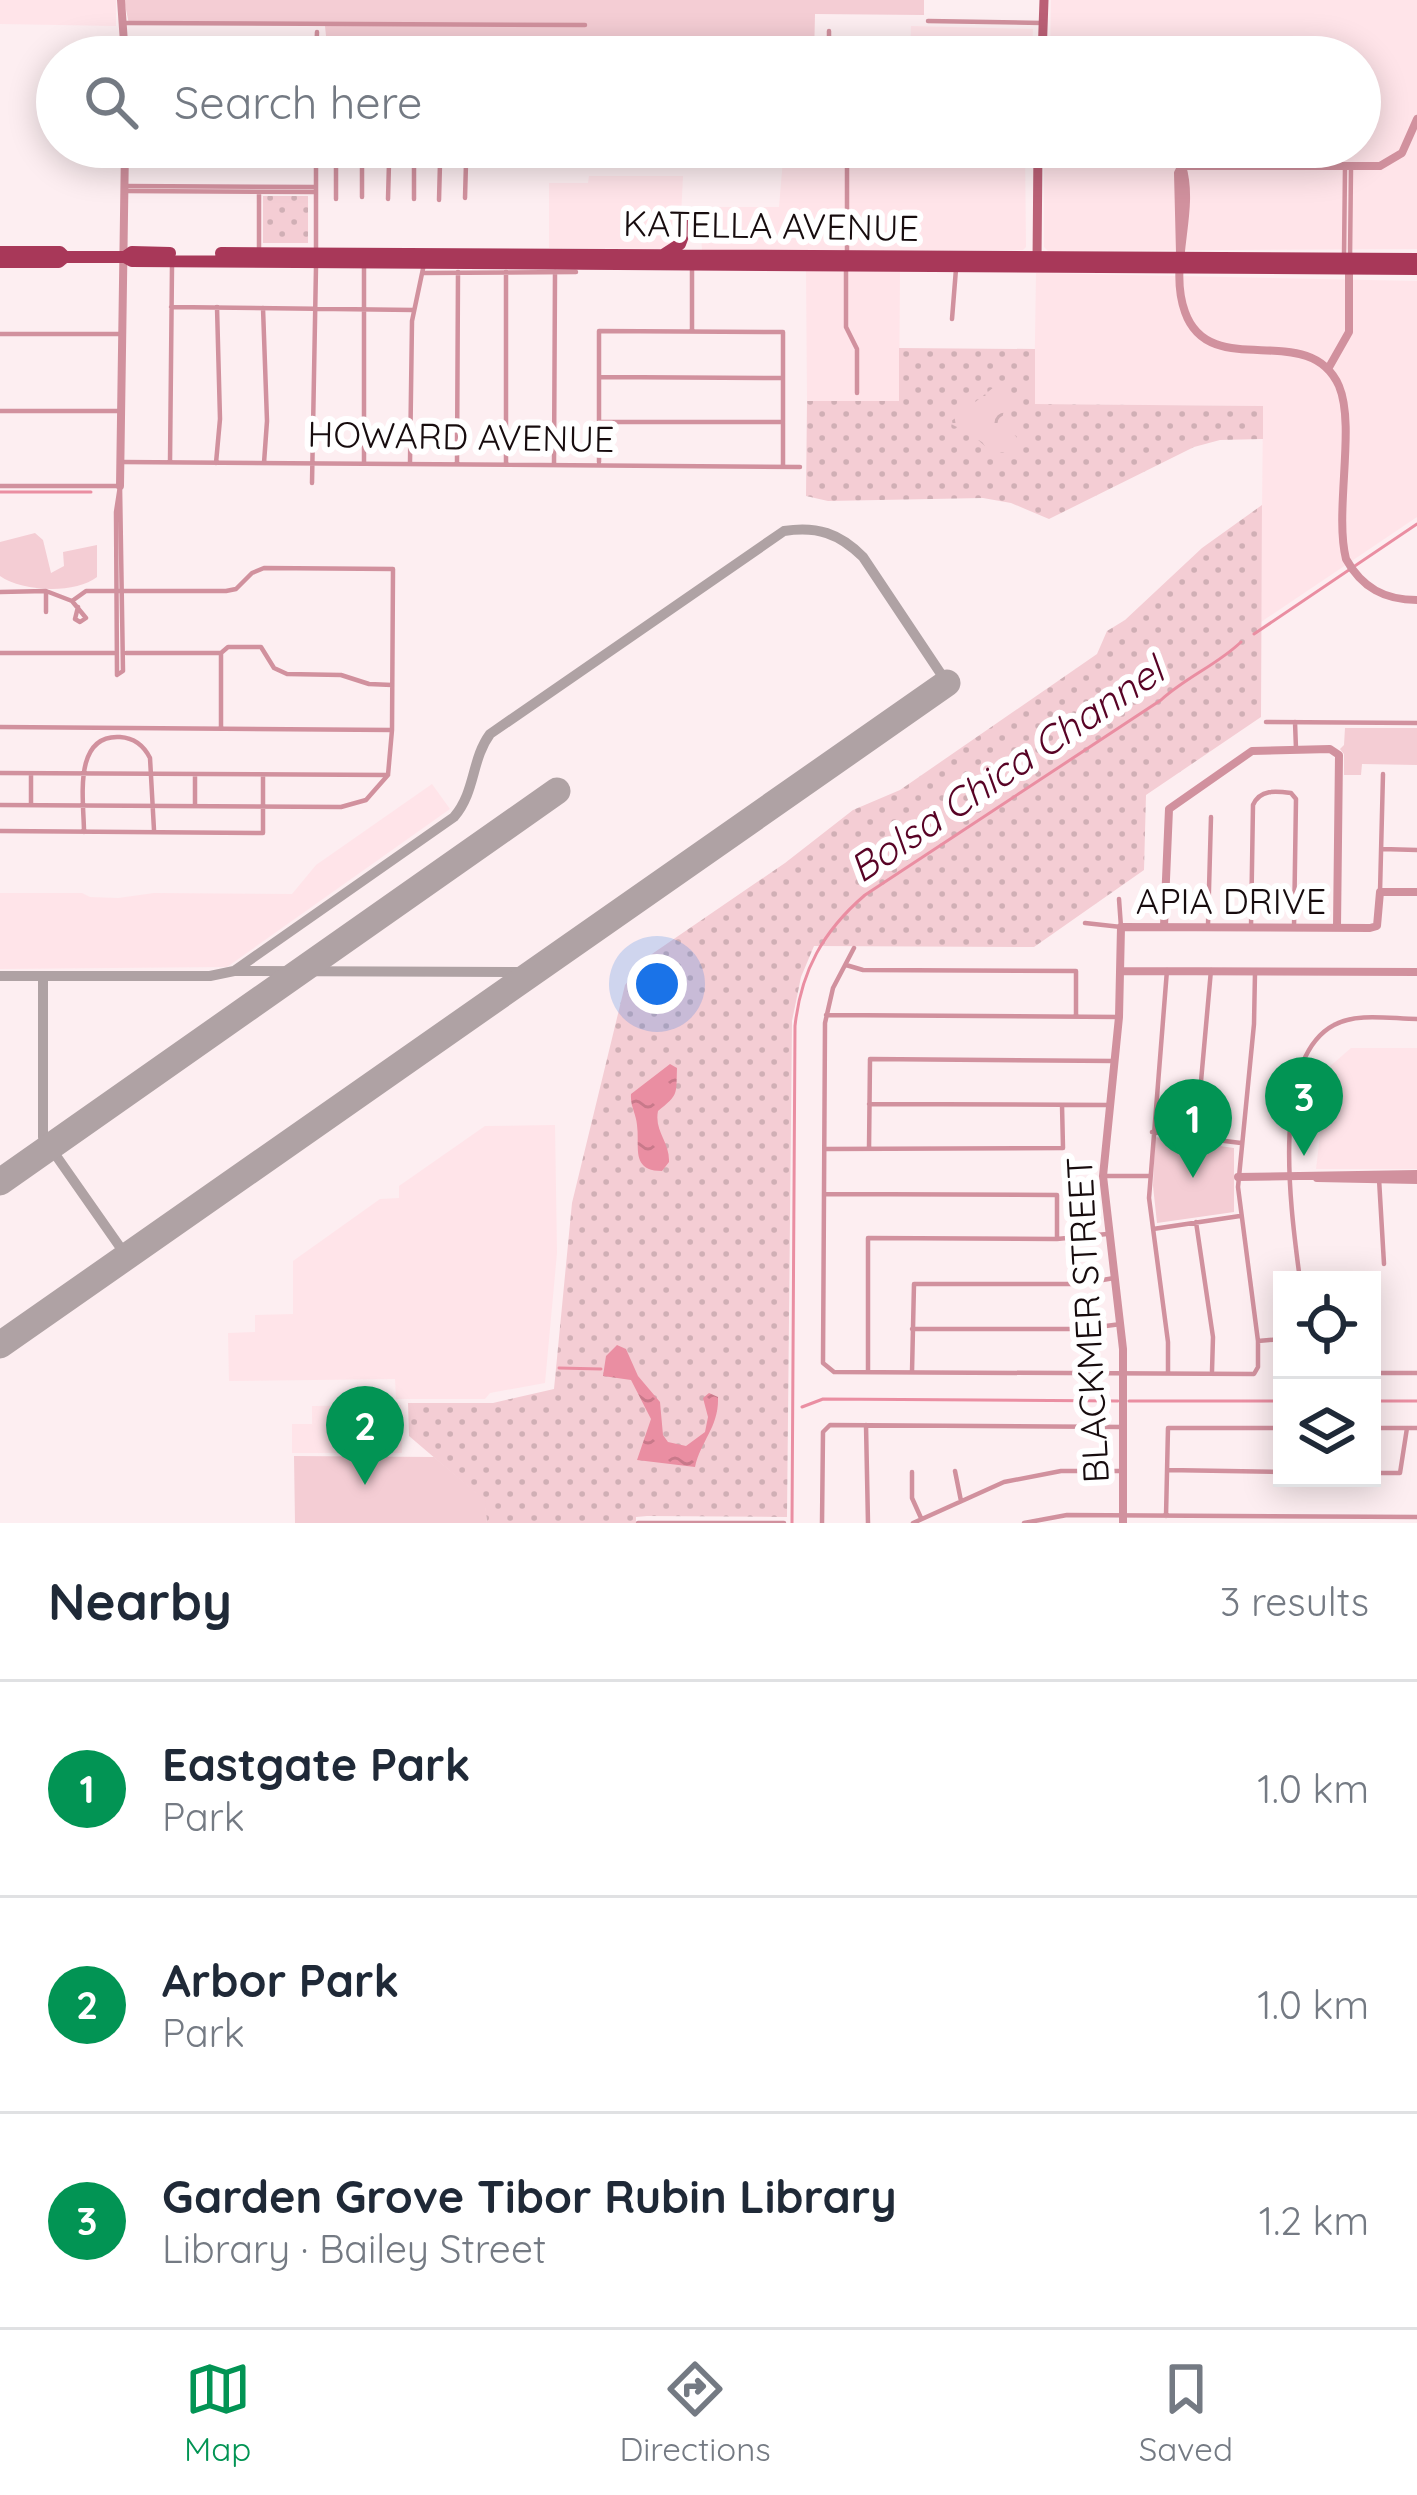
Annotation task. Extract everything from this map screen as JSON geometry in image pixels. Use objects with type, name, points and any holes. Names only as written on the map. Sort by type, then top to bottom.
[{"type":"main road","points":[[1043,36],[1044,0]]},
{"type":"main road","points":[[1037,262],[1038,168]]},
{"type":"main road","points":[[662,255],[680,244],[688,225]]},
{"type":"main road","name":"KATELLA AVENUE","points":[[0,252],[59,252],[65,257]]},
{"type":"main road","name":"KATELLA AVENUE","points":[[0,262],[59,262],[65,257],[132,253],[364,257],[424,263],[692,266],[846,261]]},
{"type":"main road","points":[[600,263],[634,254]]},
{"type":"main road","name":"KATELLA AVENUE","points":[[424,263],[634,254],[956,262],[1417,259]]},
{"type":"main road","name":"KATELLA AVENUE","points":[[125,257],[131,261],[259,257]]},
{"type":"main road","name":"KATELLA AVENUE","points":[[1349,263],[1417,271]]},
{"type":"street","points":[[121,0],[124,36]]},
{"type":"street","points":[[928,21],[1044,23]]},
{"type":"street","points":[[124,22],[585,25]]},
{"type":"street","points":[[862,24],[862,36]]},
{"type":"street","points":[[317,32],[317,36]]},
{"type":"street","points":[[1381,166],[1408,146],[1417,119]]},
{"type":"street","points":[[119,653],[124,168]]},
{"type":"street","points":[[312,483],[316,168]]},
{"type":"street","points":[[336,168],[337,199]]},
{"type":"street","points":[[362,168],[362,196]]},
{"type":"street","points":[[388,168],[388,199]]},
{"type":"street","points":[[414,199],[417,168]]},
{"type":"street","points":[[439,200],[442,168]]},
{"type":"street","points":[[465,198],[468,168]]},
{"type":"street","points":[[847,168],[846,326],[857,349],[857,393]]},
{"type":"street","points":[[1182,168],[1185,313],[1205,338],[1235,350],[1300,352],[1328,369],[1340,387],[1343,403],[1343,545],[1352,570],[1377,592],[1397,600],[1417,600]]},
{"type":"street","points":[[1328,369],[1349,332],[1348,168]]},
{"type":"street","points":[[124,188],[315,189]]},
{"type":"street","points":[[259,189],[259,257]]},
{"type":"street","points":[[364,257],[364,463]]},
{"type":"street","points":[[170,462],[172,261]]},
{"type":"street","points":[[952,319],[956,262]]},
{"type":"street","points":[[410,464],[414,310],[424,263],[458,272],[576,272]]},
{"type":"street","points":[[692,266],[692,332]]},
{"type":"street","points":[[457,464],[458,272]]},
{"type":"street","points":[[506,272],[506,466]]},
{"type":"street","points":[[554,466],[555,272]]},
{"type":"street","points":[[171,307],[414,310]]},
{"type":"street","points":[[216,463],[220,419],[217,308]]},
{"type":"street","points":[[263,308],[264,463]]},
{"type":"street","points":[[599,465],[599,331],[783,332],[783,467]]},
{"type":"street","points":[[0,334],[122,334]]},
{"type":"street","points":[[600,377],[783,378]]},
{"type":"street","points":[[0,411],[122,411]]},
{"type":"street","points":[[600,422],[783,422]]},
{"type":"street","name":"HOWARD AVENUE","points":[[122,461],[800,467]]},
{"type":"street","points":[[0,486],[120,486]]},
{"type":"street","points":[[0,592],[46,591],[75,604],[86,591],[231,590],[265,568],[393,569],[392,751],[388,776],[374,794],[355,805],[0,805]]},
{"type":"street","points":[[46,591],[46,612]]},
{"type":"street","points":[[0,653],[220,653],[228,646],[261,647],[274,668],[287,674],[348,675],[369,684],[393,685]]},
{"type":"street","points":[[220,653],[221,728]]},
{"type":"street","points":[[1266,722],[1417,722]]},
{"type":"street","points":[[1295,722],[1296,749]]},
{"type":"street","points":[[0,727],[392,730]]},
{"type":"street","points":[[120,728],[120,736]]},
{"type":"street","points":[[84,832],[83,774],[93,747],[120,736],[144,747],[153,772],[154,832]]},
{"type":"street","points":[[1164,926],[1169,809],[1252,751],[1296,749],[1337,753],[1336,927]]},
{"type":"street","points":[[0,773],[388,776]]},
{"type":"street","points":[[31,773],[31,805]]},
{"type":"street","points":[[1383,774],[1380,892],[1417,892]]},
{"type":"street","points":[[194,806],[195,775]]},
{"type":"street","points":[[0,831],[263,833],[263,775]]},
{"type":"street","points":[[1251,927],[1253,805],[1265,792],[1294,794],[1294,927]]},
{"type":"street","points":[[1208,927],[1211,817]]},
{"type":"street","points":[[1382,849],[1417,850]]},
{"type":"street","name":"APIA DRIVE","points":[[1085,923],[1121,927],[1378,926],[1380,892]]},
{"type":"street","name":"BLACKMER STREET","points":[[1119,899],[1119,1017],[1103,1176],[1121,1324],[1123,1520]]},
{"type":"street","points":[[854,948],[826,1015],[826,1369],[868,1372],[1254,1374],[1258,1341],[1238,1177],[1255,971]]},
{"type":"street","points":[[844,965],[863,970],[1076,971],[1076,1016]]},
{"type":"street","points":[[1166,970],[1149,1176],[1168,1373]]},
{"type":"street","points":[[1196,1137],[1211,970]]},
{"type":"street","points":[[1121,971],[1417,972]]},
{"type":"street","points":[[826,1015],[1119,1017]]},
{"type":"street","points":[[1299,1271],[1287,1177],[1299,1066],[1334,1024],[1353,1018],[1417,1018]]},
{"type":"street","points":[[868,1149],[870,1059],[1114,1060]]},
{"type":"street","points":[[869,1104],[1108,1106]]},
{"type":"street","points":[[826,1149],[1063,1148],[1062,1105]]},
{"type":"street","points":[[1152,1132],[1240,1143]]},
{"type":"street","points":[[1103,1176],[1149,1176]]},
{"type":"street","points":[[1238,1177],[1417,1177]]},
{"type":"street","points":[[1379,1177],[1384,1264]]},
{"type":"street","points":[[825,1194],[1057,1195],[1057,1239]]},
{"type":"street","points":[[1153,1228],[1240,1216]]},
{"type":"street","points":[[1196,1222],[1213,1337],[1212,1373]]},
{"type":"street","points":[[868,1372],[868,1238],[1057,1239],[1108,1234]]},
{"type":"street","points":[[912,1372],[912,1288],[920,1283],[1080,1284],[1114,1278]]},
{"type":"street","points":[[912,1330],[1083,1329],[1121,1324]]},
{"type":"street","points":[[1258,1341],[1273,1340]]},
{"type":"street","points":[[1381,1373],[1417,1372]]},
{"type":"street","points":[[822,1523],[823,1432],[830,1425],[1123,1427]]},
{"type":"street","points":[[866,1425],[868,1523]]},
{"type":"street","points":[[1166,1516],[1168,1428],[1273,1428]]},
{"type":"street","points":[[1381,1428],[1417,1428]]},
{"type":"street","points":[[1381,1473],[1400,1473],[1407,1428]]},
{"type":"street","points":[[1167,1470],[1273,1472]]},
{"type":"street","points":[[955,1471],[961,1501]]},
{"type":"street","points":[[913,1523],[1004,1482],[1061,1471],[1123,1471]]},
{"type":"street","points":[[912,1472],[912,1498],[922,1519]]},
{"type":"street","points":[[1001,1472],[1004,1482]]},
{"type":"street","points":[[1024,1523],[1058,1516],[1372,1521],[1417,1517]]},
{"type":"street","points":[[638,1522],[784,1522]]},
{"type":"shaded area","points":[[0,0],[116,0],[116,26],[0,24]]},
{"type":"shaded area","points":[[1051,0],[1417,0],[1417,249],[1048,251],[1044,247],[1044,168],[1381,168],[1381,36],[1050,36]]},
{"type":"shaded area","points":[[911,26],[1033,29],[1033,36],[911,36]]},
{"type":"shaded area","points":[[782,168],[1025,168],[1026,247],[702,250],[699,207],[779,207]]},
{"type":"shaded area","points":[[589,176],[683,176],[680,237],[665,249],[549,248],[549,183],[588,183]]},
{"type":"shaded area","points":[[806,271],[900,272],[899,402],[807,401]]},
{"type":"shaded area","points":[[1036,273],[1417,281],[1417,517],[1261,622],[1263,406],[1034,404]]},
{"type":"shaded area","points":[[432,784],[450,809],[227,967],[0,969],[0,893],[118,898],[154,893],[292,894],[316,865]]},
{"type":"shaded area","points":[[1351,1048],[1417,1048],[1417,1169],[1316,1169],[1328,1068]]},
{"type":"shaded area","points":[[555,1125],[557,1253],[545,1383],[490,1393],[485,1399],[396,1399],[395,1379],[229,1381],[228,1333],[255,1332],[255,1315],[293,1314],[293,1261],[380,1199],[399,1198],[399,1186],[485,1126]]},
{"type":"shaded area","points":[[401,1405],[402,1453],[292,1453],[292,1424],[312,1424],[312,1406]]},
{"type":"green space","points":[[124,0],[924,0],[924,15],[815,14],[814,36],[326,36],[325,26],[129,24]]},
{"type":"green space","points":[[263,196],[308,196],[308,243],[263,243]]},
{"type":"green space","points":[[899,348],[1035,349],[1035,404],[1263,406],[1263,439],[1220,440],[1194,447],[1049,519],[1011,503],[983,498],[828,501],[806,496],[807,401],[899,401]]},
{"type":"green space","points":[[999,383],[1007,393],[1002,420],[1018,439],[1011,451],[1003,452],[991,450],[949,423]]},
{"type":"green space","points":[[1262,505],[1261,717],[1146,795],[1144,870],[1034,947],[814,946],[801,977],[792,1021],[787,1517],[647,1516],[636,1517],[636,1523],[487,1523],[484,1500],[409,1436],[408,1403],[493,1403],[554,1389],[572,1203],[625,985],[649,956],[853,810],[900,790],[1097,654],[1107,631],[1202,548]]},
{"type":"green space","points":[[35,533],[43,540],[51,573],[64,566],[63,552],[97,545],[97,577],[76,586],[49,589],[0,576],[0,542]]},
{"type":"green space","points":[[1345,728],[1417,728],[1417,765],[1362,764],[1361,775],[1344,775],[1340,749]]},
{"type":"green space","points":[[1155,1137],[1234,1148],[1234,1212],[1157,1223]]},
{"type":"green space","points":[[294,1456],[434,1457],[485,1500],[487,1523],[295,1523]]},
{"type":"water","points":[[670,1064],[677,1068],[676,1089],[657,1118],[669,1162],[662,1171],[652,1170],[639,1156],[631,1094]]},
{"type":"water","points":[[617,1345],[626,1349],[638,1376],[660,1402],[668,1442],[686,1446],[705,1432],[708,1417],[703,1398],[709,1393],[718,1397],[716,1417],[695,1467],[637,1460],[651,1419],[631,1380],[603,1376],[606,1356]]},
{"type":"waterway","points":[[0,492],[91,492]]},
{"type":"waterway","name":"Bolsa Chica Channel","points":[[1254,634],[1417,524]]},
{"type":"waterway","name":"Bolsa Chica Channel","points":[[792,1523],[795,1026],[816,953],[865,895],[1241,642]]},
{"type":"waterway","points":[[559,1368],[601,1369]]},
{"type":"waterway","points":[[802,1407],[823,1399],[1118,1401]]},
{"type":"waterway","points":[[1129,1401],[1273,1401]]},
{"type":"waterway","points":[[1381,1401],[1417,1401]]},
{"type":"taxiway","points":[[234,971],[454,817],[490,734],[784,531],[827,533],[863,557],[947,683]]},
{"type":"taxiway","points":[[0,976],[533,972]]},
{"type":"taxiway","points":[[43,976],[43,1137],[127,1257]]},
{"type":"runway","points":[[0,1345],[947,683]]},
{"type":"runway","points":[[0,1182],[557,791]]},
{"type":"place","name":"Garden Grove Tibor Rubin Library","points":[[1304,1156]]},
{"type":"place","name":"Eastgate Park","points":[[1193,1178]]},
{"type":"place","name":"Arbor Park","points":[[365,1485]]}]
